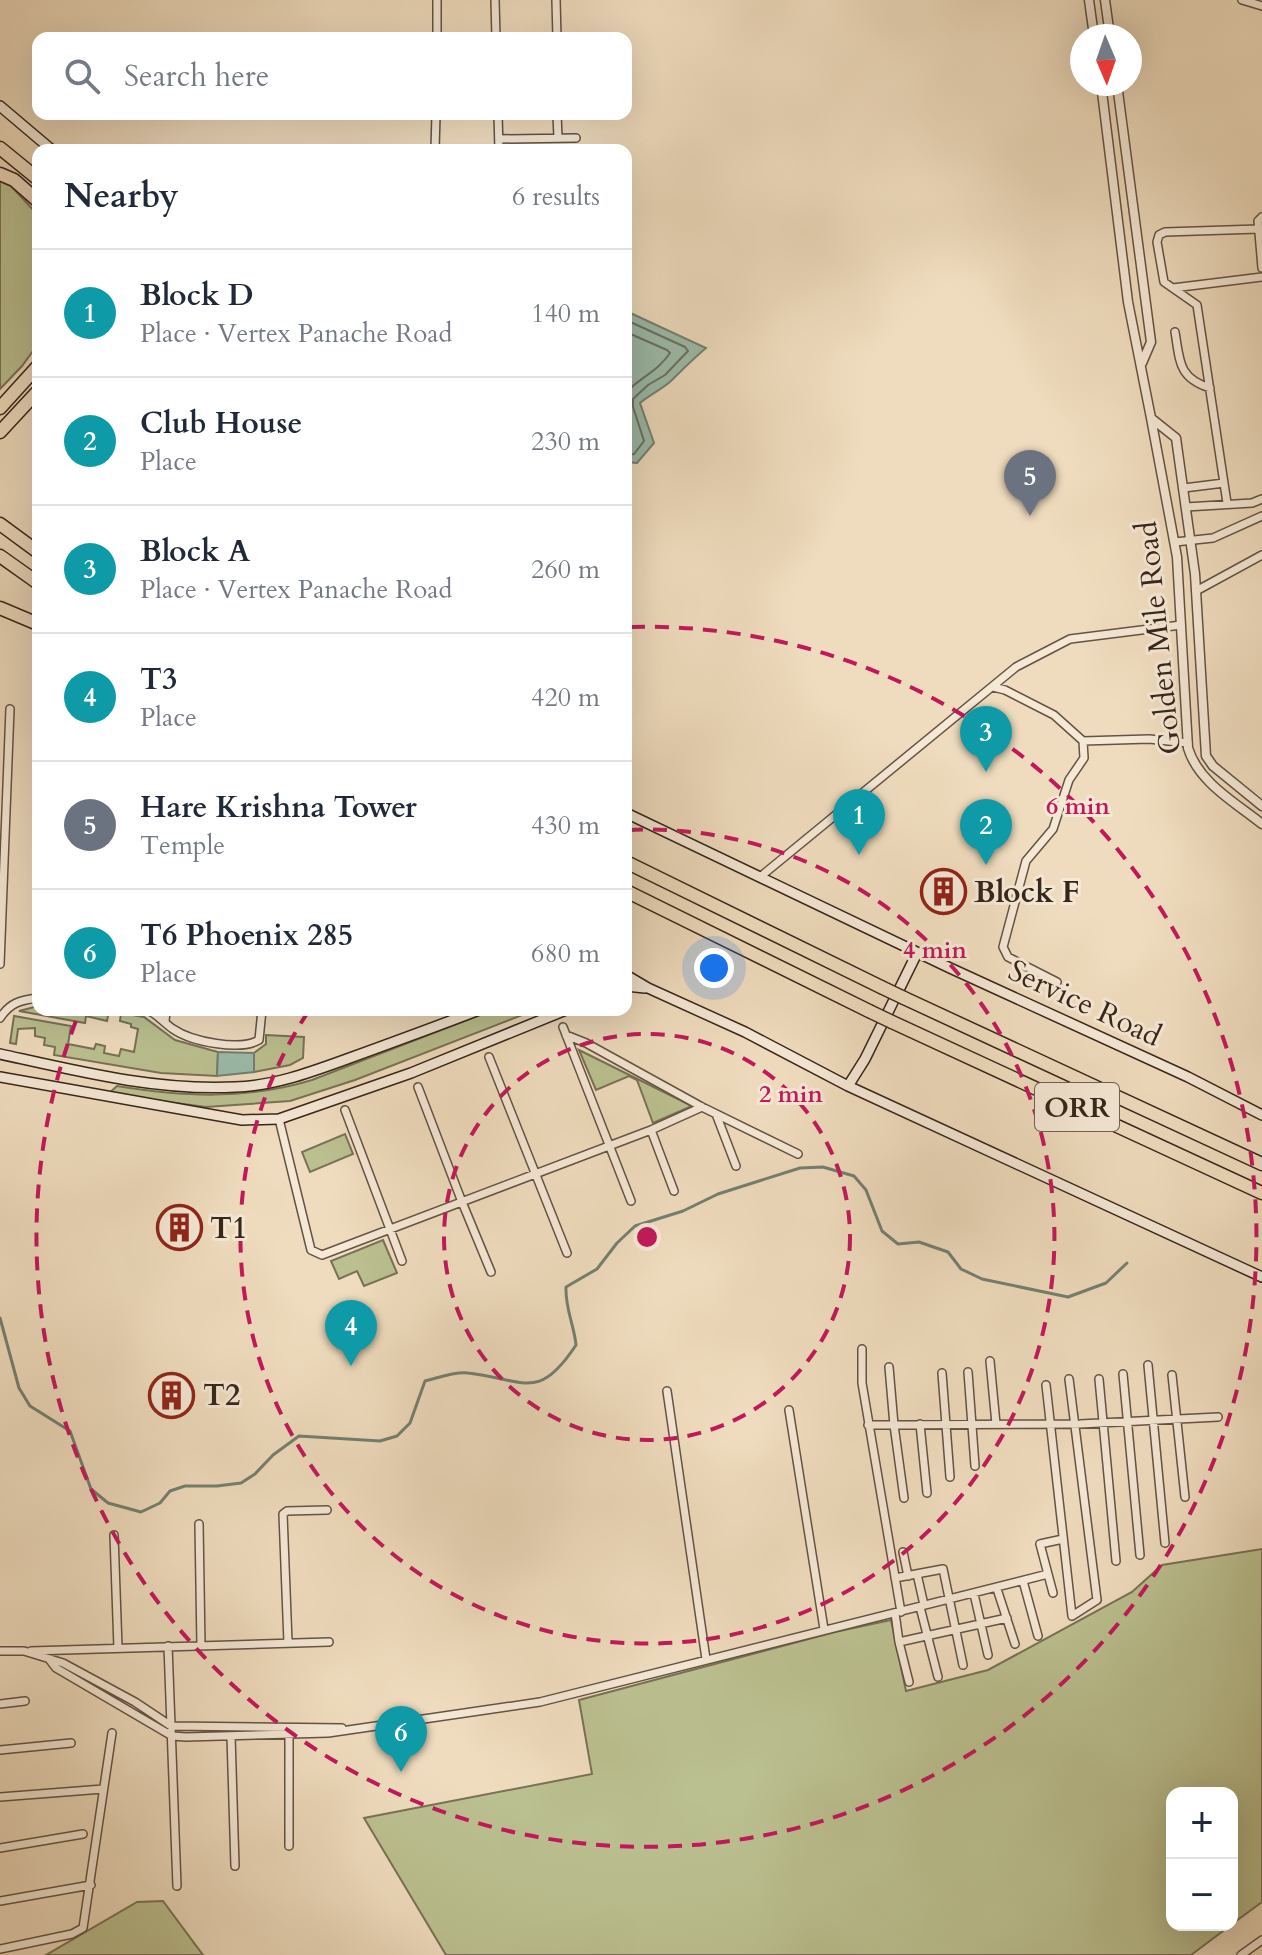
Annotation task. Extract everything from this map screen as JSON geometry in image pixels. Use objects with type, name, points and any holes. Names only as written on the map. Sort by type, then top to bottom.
[{"type":"highway","points":[[0,148],[32,174]]},
{"type":"highway","points":[[0,174],[14,180],[32,196]]},
{"type":"highway","points":[[0,408],[32,373]]},
{"type":"highway","points":[[0,432],[32,397]]},
{"type":"highway","points":[[0,524],[32,548]]},
{"type":"highway","points":[[0,556],[32,579]]},
{"type":"highway","points":[[0,608],[32,621]]},
{"type":"highway","name":"ORR","points":[[632,865],[904,998],[1262,1164]]},
{"type":"highway","name":"ORR","points":[[632,894],[892,1022],[1262,1193]]},
{"type":"main road","points":[[0,106],[45,144]]},
{"type":"main road","name":"Service Road","points":[[632,816],[917,953],[1188,1077],[1262,1115]]},
{"type":"main road","points":[[848,1086],[865,1059],[917,953]]},
{"type":"main road","points":[[632,979],[745,1032],[848,1086],[1262,1277]]},
{"type":"main road","points":[[632,987],[648,988]]},
{"type":"main road","points":[[0,1054],[175,1086],[236,1087],[272,1083],[315,1071],[463,1016]]},
{"type":"main road","points":[[0,1077],[242,1120],[279,1119],[411,1073],[551,1016]]},
{"type":"main road","points":[[94,1094],[98,1074]]},
{"type":"street","points":[[437,0],[437,32]]},
{"type":"street","points":[[495,0],[496,32]]},
{"type":"street","points":[[556,0],[557,32]]},
{"type":"street","points":[[1089,0],[1092,24]]},
{"type":"street","points":[[1105,0],[1108,24]]},
{"type":"street","points":[[1242,0],[1262,6]]},
{"type":"street","name":"Golden Mile Road","points":[[1102,96],[1134,342],[1142,364],[1175,542],[1188,743],[1192,761],[1199,773],[1262,824]]},
{"type":"street","name":"Golden Mile Road","points":[[1119,96],[1151,342],[1142,364]]},
{"type":"street","points":[[435,144],[436,120]]},
{"type":"street","points":[[498,120],[499,144]]},
{"type":"street","points":[[557,120],[558,138]]},
{"type":"street","points":[[499,139],[576,138]]},
{"type":"street","points":[[1262,217],[1258,221],[1262,268]]},
{"type":"street","points":[[1227,503],[1197,305],[1164,282],[1157,242],[1161,234],[1258,229]]},
{"type":"street","points":[[1171,288],[1262,277]]},
{"type":"street","points":[[1175,332],[1184,374],[1195,383],[1210,388]]},
{"type":"street","name":"Golden Mile Road","points":[[1151,418],[1176,438],[1192,541],[1206,756],[1213,766],[1262,806]]},
{"type":"street","points":[[1184,488],[1224,483]]},
{"type":"street","points":[[1186,507],[1252,503],[1262,499]]},
{"type":"street","points":[[1175,542],[1213,538],[1262,516]]},
{"type":"street","points":[[1196,591],[1262,555]]},
{"type":"street","points":[[760,877],[1016,667],[1070,639],[1181,625]]},
{"type":"street","points":[[993,687],[1054,715],[1083,741],[1149,739],[1188,743]]},
{"type":"street","points":[[0,964],[10,709]]},
{"type":"street","points":[[1057,982],[1008,957],[1003,947],[1026,861],[1053,829],[1069,780],[1084,758],[1083,741]]},
{"type":"street","points":[[0,1018],[16,1002],[32,999]]},
{"type":"street","points":[[156,1016],[174,1030],[206,1041],[249,1045],[259,1040],[261,1016]]},
{"type":"street","points":[[165,1022],[166,1016]]},
{"type":"street","points":[[631,1201],[564,1031],[702,1107],[798,1154]]},
{"type":"street","points":[[489,1057],[567,1253]]},
{"type":"street","points":[[418,1087],[491,1272]]},
{"type":"street","points":[[279,1119],[311,1250],[322,1255],[537,1175],[702,1107]]},
{"type":"street","points":[[345,1110],[402,1261]]},
{"type":"street","points":[[716,1114],[736,1166]]},
{"type":"street","points":[[651,1130],[674,1191]]},
{"type":"street","points":[[862,1349],[862,1383],[895,1578],[899,1642],[909,1682]]},
{"type":"street","points":[[990,1361],[996,1424]]},
{"type":"street","points":[[1148,1365],[1165,1543]]},
{"type":"street","points":[[889,1367],[904,1498]]},
{"type":"street","points":[[968,1372],[975,1466]]},
{"type":"street","points":[[942,1373],[950,1477]]},
{"type":"street","points":[[1123,1374],[1140,1555]]},
{"type":"street","points":[[1172,1375],[1185,1497]]},
{"type":"street","points":[[1046,1385],[1072,1616],[1097,1600],[1069,1379]]},
{"type":"street","points":[[1099,1379],[1116,1561]]},
{"type":"street","points":[[667,1391],[706,1659]]},
{"type":"street","points":[[789,1410],[824,1629]]},
{"type":"street","points":[[868,1425],[1073,1424],[1218,1417]]},
{"type":"street","points":[[920,1424],[927,1493]]},
{"type":"street","points":[[288,1642],[283,1514],[287,1511],[327,1510]]},
{"type":"street","points":[[199,1524],[201,1646]]},
{"type":"street","points":[[114,1535],[118,1648]]},
{"type":"street","points":[[1053,1593],[1040,1544],[1063,1539]]},
{"type":"street","points":[[903,1552],[922,1606],[938,1677]]},
{"type":"street","points":[[895,1578],[943,1569],[963,1665]]},
{"type":"street","points":[[49,1659],[56,1668],[172,1736],[231,1736],[326,1726],[352,1729],[540,1702],[1048,1574]]},
{"type":"street","points":[[1023,1581],[1038,1636]]},
{"type":"street","points":[[997,1589],[1015,1644]]},
{"type":"street","points":[[974,1594],[988,1655]]},
{"type":"street","points":[[899,1642],[1007,1618]]},
{"type":"street","points":[[0,1651],[329,1642]]},
{"type":"street","points":[[168,1646],[177,1886]]},
{"type":"street","points":[[24,1651],[63,1663],[171,1726],[289,1730]]},
{"type":"street","points":[[0,1704],[25,1701]]},
{"type":"street","points":[[289,1730],[289,1846]]},
{"type":"street","points":[[0,1949],[78,1931],[86,1921],[112,1733]]},
{"type":"street","points":[[231,1736],[235,1866]]},
{"type":"street","points":[[0,1750],[71,1743]]},
{"type":"street","points":[[0,1797],[103,1789]]},
{"type":"street","points":[[0,1848],[83,1834]]},
{"type":"street","points":[[0,1901],[91,1885]]},
{"type":"street","points":[[1241,1955],[1259,1943],[1262,1953]]},
{"type":"shaded area","points":[[0,181],[11,186],[32,209],[32,352],[0,389]]},
{"type":"shaded area","points":[[14,1016],[71,1026],[68,1044],[94,1049],[96,1044],[105,1046],[104,1053],[119,1056],[121,1049],[134,1052],[138,1029],[120,1021],[121,1016],[144,1017],[175,1040],[218,1052],[217,1076],[161,1073],[54,1055],[55,1047],[44,1045],[45,1038],[35,1036],[35,1028],[18,1029],[16,1044],[10,1043]]},
{"type":"shaded area","points":[[46,1016],[86,1016],[85,1023]]},
{"type":"shaded area","points":[[86,1016],[108,1016],[107,1021]]},
{"type":"shaded area","points":[[477,1016],[520,1016],[355,1080],[290,1101],[206,1107],[108,1094],[117,1086],[166,1093],[239,1094],[312,1080]]},
{"type":"shaded area","points":[[266,1035],[304,1037],[303,1058],[290,1065],[254,1072],[254,1053],[266,1044]]},
{"type":"shaded area","points":[[579,1050],[692,1106],[653,1123],[637,1080],[629,1076],[596,1090]]},
{"type":"shaded area","points":[[345,1134],[353,1154],[310,1172],[302,1152]]},
{"type":"shaded area","points":[[383,1240],[397,1273],[364,1286],[357,1271],[339,1279],[331,1261]]},
{"type":"shaded area","points":[[1262,1549],[1262,1902],[1238,1920],[1238,1787],[1166,1787],[1166,1931],[1223,1931],[1191,1955],[446,1955],[364,1818],[592,1774],[579,1700],[891,1620],[906,1691],[988,1670],[1132,1592],[1162,1565]]},
{"type":"shaded area","points":[[163,1901],[203,1955],[46,1955],[137,1902]]},
{"type":"water","points":[[632,314],[706,348],[668,383],[640,403],[654,443],[637,463],[632,463]]},
{"type":"water","points":[[218,1052],[254,1053],[254,1072],[217,1076]]},
{"type":"waterway","points":[[0,1318],[19,1388],[30,1406],[70,1431],[91,1489],[108,1503],[141,1512],[160,1503],[170,1491],[185,1486],[241,1483],[299,1436],[380,1441],[397,1436],[410,1423],[425,1381],[463,1373],[517,1382],[540,1381],[551,1375],[576,1345],[566,1287],[597,1269],[635,1226],[683,1211],[718,1194],[800,1168],[823,1167],[854,1176],[866,1190],[882,1231],[898,1244],[919,1242],[948,1252],[961,1269],[982,1279],[1068,1297],[1106,1283],[1127,1263]]},
{"type":"place","name":"Hare Krishna Tower","points":[[1030,516]]},
{"type":"place","name":"Block A","points":[[986,772]]},
{"type":"place","name":"Block D","points":[[859,855]]},
{"type":"place","name":"Club House","points":[[986,865]]},
{"type":"place","name":"Block F","points":[[943,892]]},
{"type":"place","name":"T1","points":[[179,1228]]},
{"type":"place","name":"T3","points":[[351,1366]]},
{"type":"place","name":"T2","points":[[172,1395]]},
{"type":"place","name":"T6 Phoenix 285","points":[[401,1772]]}]
